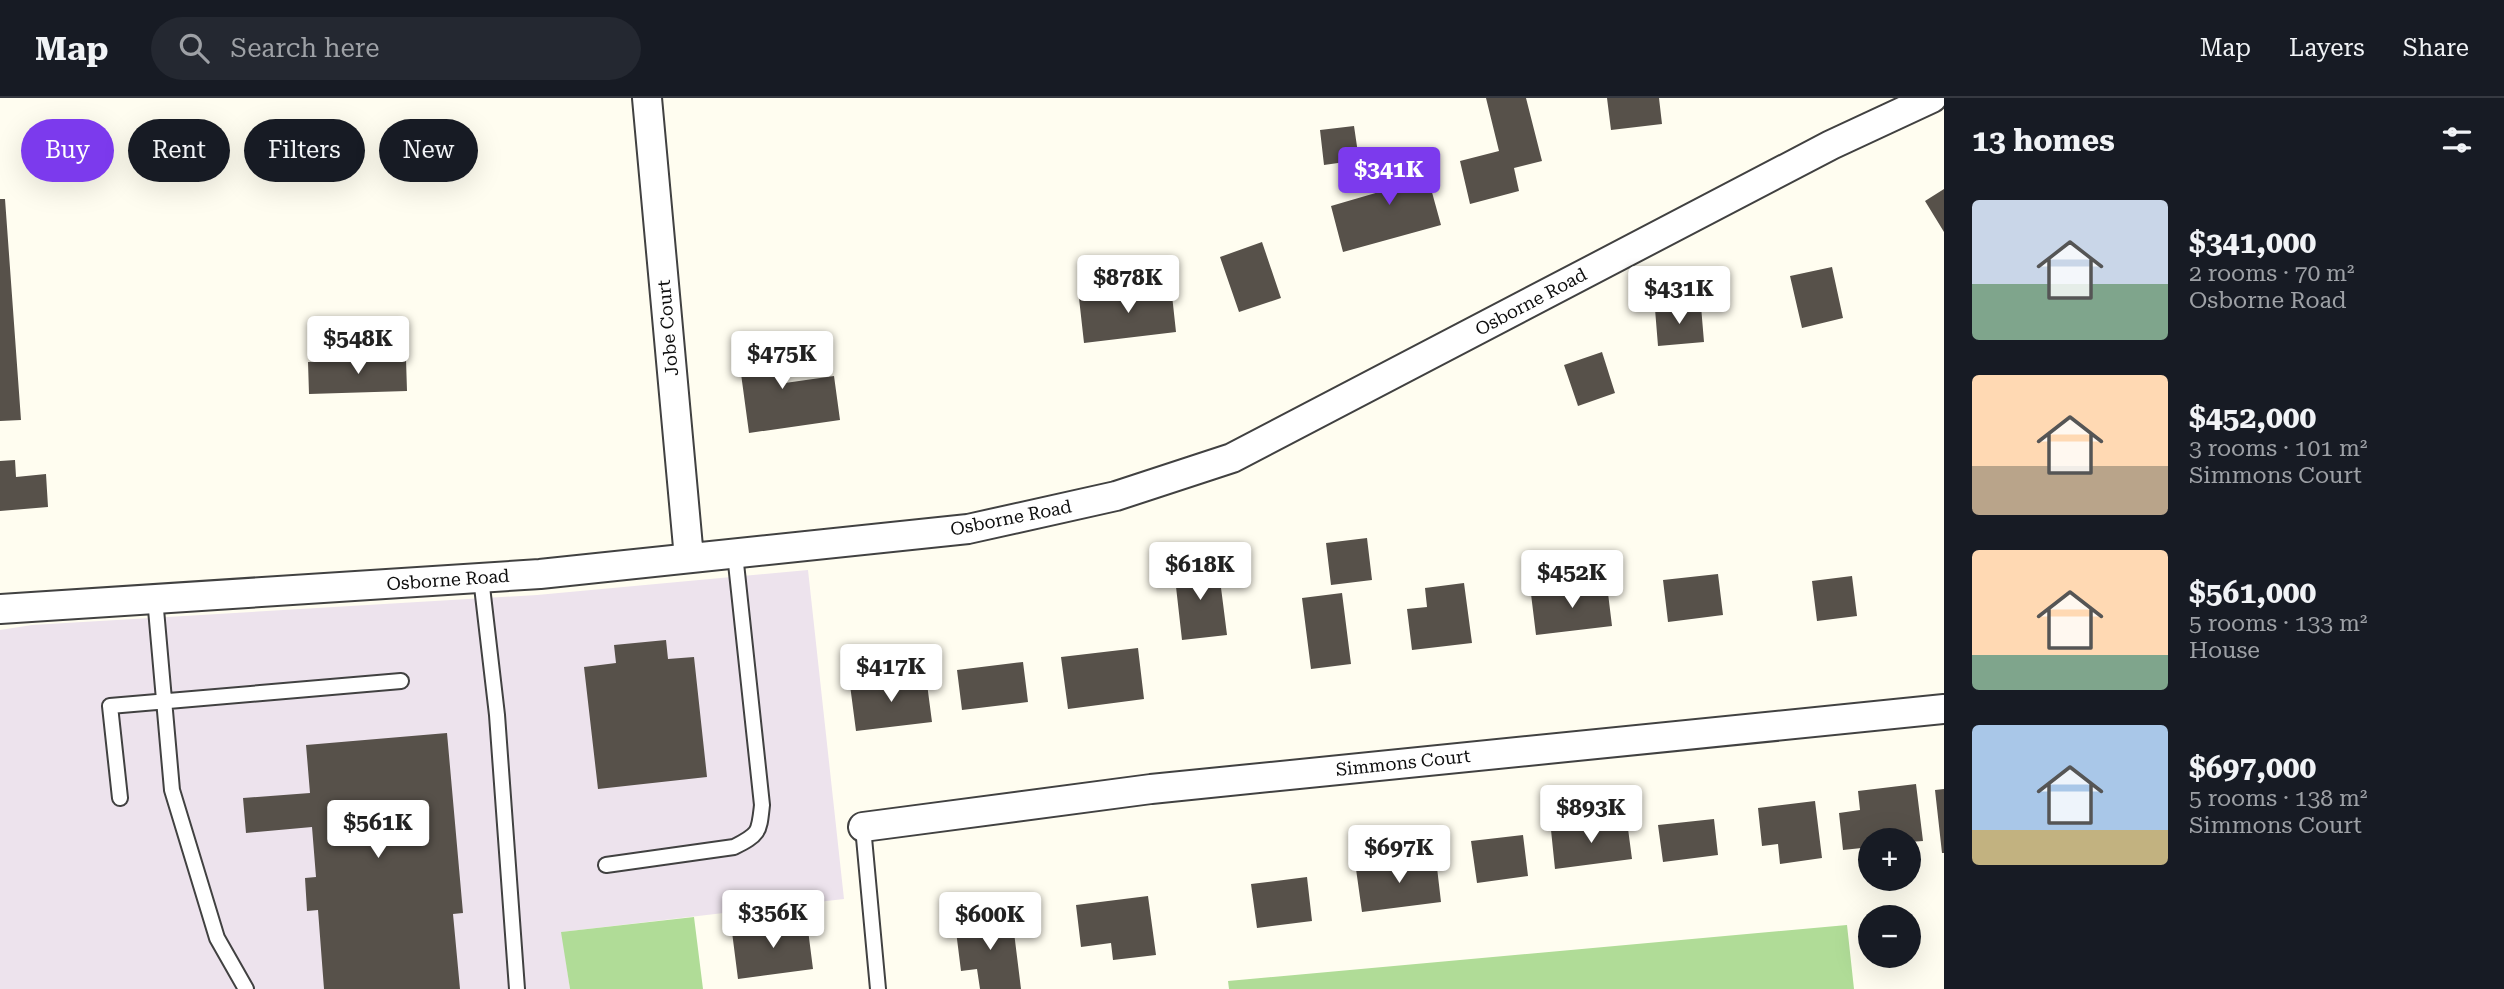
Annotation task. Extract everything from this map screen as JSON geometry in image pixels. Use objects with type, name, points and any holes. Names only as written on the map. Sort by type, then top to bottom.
[{"type":"street","name":"Jobe Court","points":[[647,98],[689,558]]},
{"type":"street","name":"Osborne Road","points":[[0,610],[481,578],[735,554],[968,529],[1116,496],[1232,458],[1819,151],[1932,98]]},
{"type":"street","name":"Simmons Court","points":[[863,827],[1151,789],[1944,709]]},
{"type":"lane","points":[[606,865],[734,847],[751,839],[759,829],[762,805],[735,554]]},
{"type":"lane","points":[[481,578],[497,715],[517,989]]},
{"type":"lane","points":[[155,598],[162,701],[172,790],[217,938],[246,989]]},
{"type":"lane","points":[[120,798],[110,706],[401,681]]},
{"type":"lane","points":[[863,827],[878,989]]},
{"type":"shaded area","points":[[808,570],[844,899],[562,932],[570,989],[0,989],[0,630],[32,625],[537,595]]},
{"type":"green space","points":[[694,917],[703,989],[570,989],[561,932]]},
{"type":"green space","points":[[1847,925],[1854,989],[1229,989],[1228,981]]},
{"type":"building","points":[[1486,98],[1526,98],[1542,161],[1514,168],[1519,191],[1470,204],[1460,161],[1499,151]]},
{"type":"building","points":[[1607,98],[1659,98],[1662,124],[1611,130]]},
{"type":"building","points":[[1354,126],[1359,160],[1324,165],[1320,130]]},
{"type":"building","points":[[1422,156],[1441,225],[1343,252],[1331,206],[1379,192],[1372,170]]},
{"type":"building","points":[[1944,189],[1944,232],[1925,201]]},
{"type":"building","points":[[0,199],[5,199],[21,420],[0,421]]},
{"type":"building","points":[[1262,242],[1281,298],[1239,312],[1220,257]]},
{"type":"building","points":[[1832,267],[1843,318],[1802,328],[1790,276]]},
{"type":"building","points":[[1171,286],[1176,332],[1084,343],[1079,298]]},
{"type":"building","points":[[1701,306],[1704,342],[1658,346],[1655,309]]},
{"type":"building","points":[[779,338],[785,383],[834,376],[840,420],[749,433],[737,344]]},
{"type":"building","points":[[1602,352],[1615,393],[1578,406],[1564,365]]},
{"type":"building","points":[[406,359],[407,391],[309,394],[308,362]]},
{"type":"building","points":[[15,460],[16,477],[46,474],[48,507],[0,511],[0,461]]},
{"type":"building","points":[[1367,538],[1372,580],[1331,585],[1326,543]]},
{"type":"building","points":[[1218,564],[1227,635],[1182,640],[1174,569]]},
{"type":"building","points":[[1718,574],[1723,615],[1668,622],[1663,580]]},
{"type":"building","points":[[1852,576],[1857,616],[1817,621],[1812,581]]},
{"type":"building","points":[[1464,583],[1472,643],[1412,650],[1407,609],[1427,607],[1425,588]]},
{"type":"building","points":[[1607,585],[1612,626],[1536,635],[1531,594]]},
{"type":"building","points":[[1342,593],[1351,664],[1311,669],[1302,598]]},
{"type":"building","points":[[666,640],[668,659],[694,657],[707,777],[598,789],[584,667],[616,663],[614,645]]},
{"type":"building","points":[[1138,648],[1144,699],[1068,709],[1061,657]]},
{"type":"building","points":[[1023,662],[1028,702],[962,710],[957,670]]},
{"type":"building","points":[[926,676],[932,722],[856,731],[850,685]]},
{"type":"building","points":[[447,733],[463,913],[453,914],[460,989],[324,989],[318,910],[307,911],[305,878],[316,877],[312,827],[246,833],[243,798],[310,793],[306,745]]},
{"type":"building","points":[[1916,784],[1923,841],[1921,828],[1858,828],[1858,848],[1843,850],[1839,813],[1860,810],[1858,791]]},
{"type":"building","points":[[1944,789],[1944,853],[1942,853],[1935,790]]},
{"type":"building","points":[[1815,801],[1822,858],[1780,864],[1778,844],[1762,846],[1758,808]]},
{"type":"building","points":[[1714,819],[1718,855],[1663,862],[1658,825]]},
{"type":"building","points":[[1627,821],[1632,859],[1555,869],[1551,830]]},
{"type":"building","points":[[1523,835],[1528,876],[1477,883],[1471,841]]},
{"type":"building","points":[[1436,859],[1441,902],[1362,912],[1356,869]]},
{"type":"building","points":[[1307,877],[1312,921],[1257,928],[1251,884]]},
{"type":"building","points":[[1148,896],[1156,955],[1113,960],[1111,943],[1081,947],[1076,905]]},
{"type":"building","points":[[1012,916],[1021,989],[980,989],[977,969],[961,971],[955,923]]},
{"type":"building","points":[[807,922],[813,969],[738,979],[732,932]]}]
